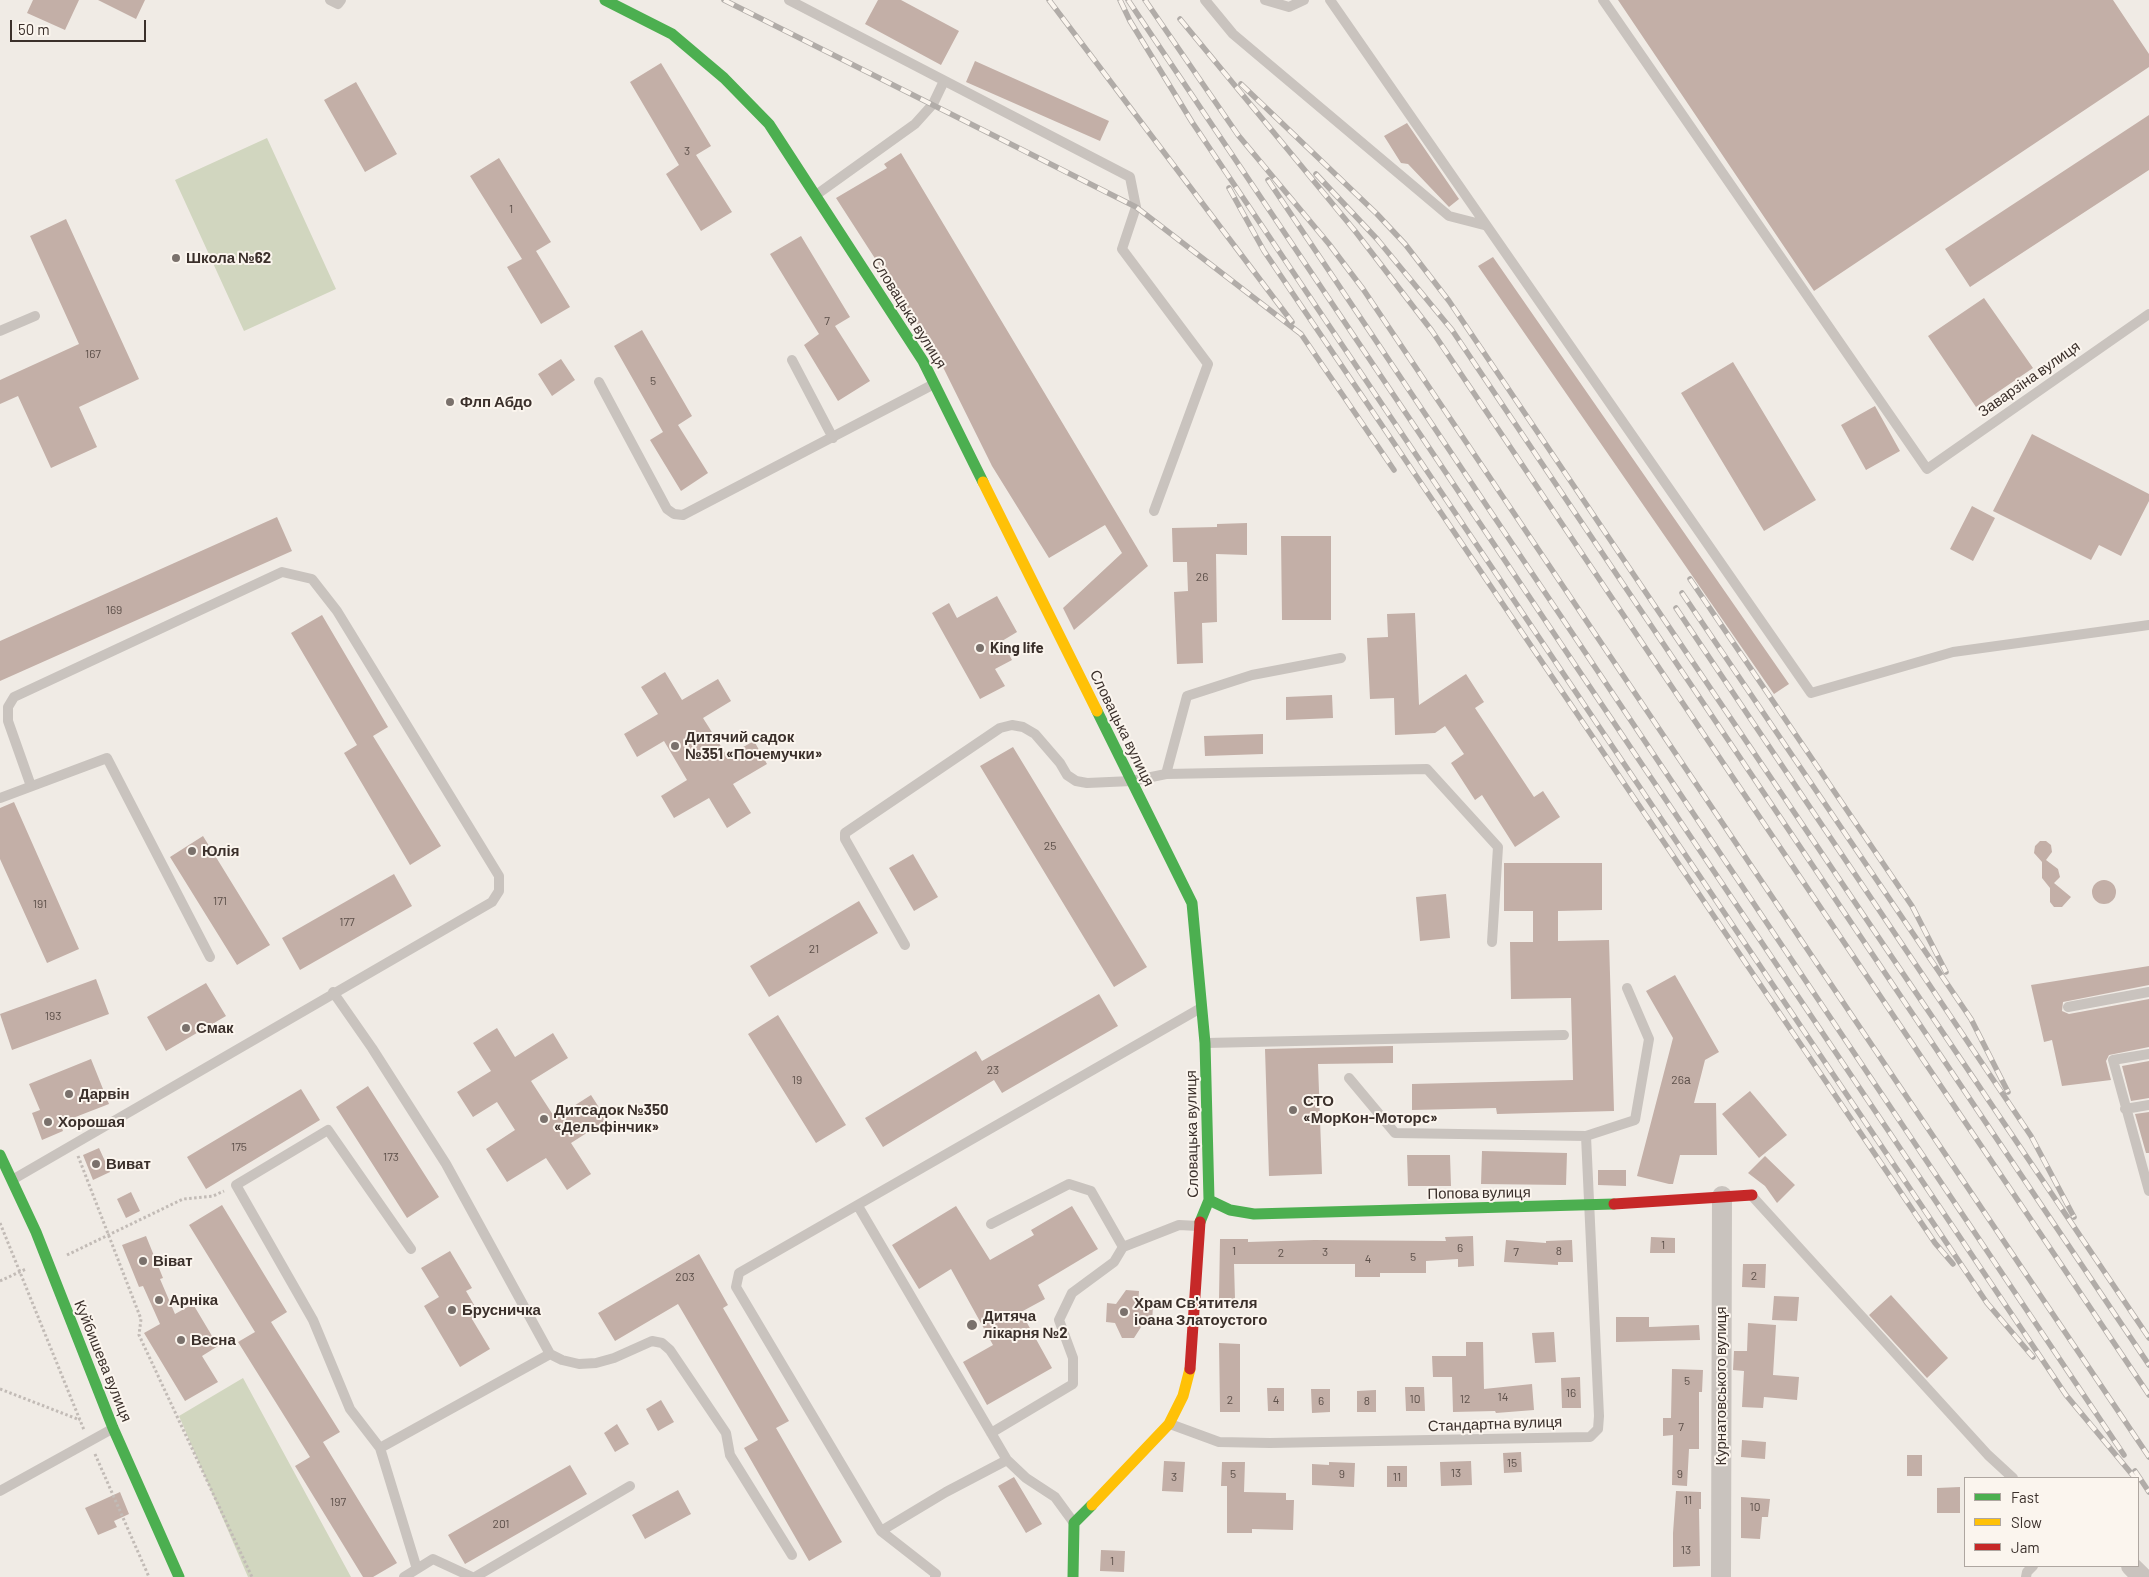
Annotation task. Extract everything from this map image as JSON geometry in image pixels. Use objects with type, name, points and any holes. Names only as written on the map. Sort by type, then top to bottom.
[{"type":"street","name":"Словацька вулиця","points":[[605,0],[672,34],[724,78],[769,124],[924,361],[1192,904],[1205,1043],[1209,1200],[1199,1226],[1190,1368],[1183,1396],[1169,1424],[1074,1523]]},
{"type":"street","name":"Куйбишева вулиця","points":[[0,1155],[48,1264],[113,1428],[179,1577]]},
{"type":"street","name":"Попова вулиця","points":[[1209,1200],[1230,1210],[1254,1214],[1590,1205],[1752,1195]]},
{"type":"street","name":"Курнатовського вулиця","points":[[1721,1577],[1722,1196]]},
{"type":"street","points":[[1073,1577],[1074,1523]]},
{"type":"street","points":[[2132,1567],[2142,1577]]},
{"type":"lane","points":[[330,0],[338,4],[341,0]]},
{"type":"lane","points":[[789,0],[1130,177],[1136,207],[1122,250],[1208,364],[1154,511]]},
{"type":"lane","points":[[1205,0],[1233,34],[1449,216],[1484,225]]},
{"type":"lane","points":[[1265,0],[1289,7],[1304,0]]},
{"type":"lane","points":[[1330,0],[1484,225],[1811,693],[1953,652],[2149,625]]},
{"type":"lane","name":"Заварзіна вулиця","points":[[1603,0],[1927,469],[2149,314]]},
{"type":"lane","points":[[816,195],[915,124],[933,104],[944,81]]},
{"type":"lane","points":[[0,331],[35,316]]},
{"type":"lane","points":[[792,360],[833,438]]},
{"type":"lane","points":[[600,382],[667,509],[674,514],[683,515],[934,384]]},
{"type":"lane","points":[[11,1180],[333,992],[492,902],[499,891],[499,876],[337,611],[312,579],[282,572],[14,697],[8,707],[8,721],[32,786]]},
{"type":"lane","points":[[1166,774],[1187,696],[1252,676],[1341,658]]},
{"type":"lane","points":[[905,945],[845,839],[846,833],[850,828],[922,783],[1000,728],[1012,725],[1023,727],[1035,734],[1060,763],[1066,775],[1076,781],[1132,781],[1166,774],[1427,769],[1498,847],[1492,942]]},
{"type":"lane","points":[[0,798],[108,758],[210,957]]},
{"type":"lane","points":[[1349,1078],[1395,1133],[1586,1136],[1635,1120],[1649,1039],[1627,988]]},
{"type":"lane","points":[[333,992],[372,1048],[446,1164],[550,1354],[562,1360],[579,1364],[596,1363],[614,1358],[652,1341],[662,1343],[670,1350],[726,1433],[730,1455],[792,1555]]},
{"type":"lane","points":[[2068,1006],[2149,992]]},
{"type":"lane","points":[[937,1576],[881,1531],[736,1287],[740,1273],[1202,1007]]},
{"type":"lane","points":[[1205,1043],[1564,1035]]},
{"type":"lane","points":[[2149,1054],[2113,1060],[2125,1109],[2144,1161],[2149,1190]]},
{"type":"lane","points":[[2125,1109],[2149,1105]]},
{"type":"lane","points":[[411,1249],[328,1130],[236,1185],[313,1320],[350,1409],[380,1448],[417,1569]]},
{"type":"lane","name":"Стандартна вулиця","points":[[1169,1424],[1219,1442],[1363,1443],[1590,1437],[1598,1429],[1599,1416],[1586,1136]]},
{"type":"lane","points":[[991,1224],[1070,1184],[1091,1191],[1123,1247]]},
{"type":"lane","points":[[1752,1195],[1988,1455],[2012,1477]]},
{"type":"lane","points":[[858,1206],[1007,1460],[1026,1478],[1055,1498],[1074,1523]]},
{"type":"lane","points":[[991,1433],[1073,1384],[1073,1358],[1059,1320],[1072,1293],[1114,1262],[1123,1247],[1179,1225],[1199,1226]]},
{"type":"lane","points":[[380,1448],[550,1354]]},
{"type":"lane","points":[[0,1491],[113,1428]]},
{"type":"lane","points":[[881,1531],[946,1492],[1007,1460]]},
{"type":"lane","points":[[404,1577],[433,1559],[474,1577],[630,1486]]},
{"type":"path","points":[[73,1144],[142,1319],[139,1336],[252,1577]]},
{"type":"path","points":[[0,1281],[20,1271],[48,1264],[183,1199],[213,1196],[236,1185]]},
{"type":"path","points":[[0,1223],[89,1442],[149,1577]]},
{"type":"path","points":[[0,1389],[80,1420]]},
{"type":"green space","points":[[267,138],[336,289],[244,331],[175,180]]},
{"type":"green space","points":[[243,1378],[351,1577],[248,1577],[179,1416]]},
{"type":"building","points":[[33,0],[79,0],[65,30],[27,13]]},
{"type":"building","points":[[98,0],[145,0],[136,19]]},
{"type":"building","points":[[878,0],[901,0],[959,31],[941,65],[865,24]]},
{"type":"building","points":[[1618,0],[2113,0],[2149,54],[2149,67],[1814,291]]},
{"type":"building","points":[[975,61],[1109,121],[1100,141],[966,82]]},
{"type":"building","points":[[661,63],[711,146],[696,155],[732,212],[701,231],[666,174],[679,165],[630,82]]},
{"type":"building","points":[[356,82],[397,154],[365,172],[324,100]]},
{"type":"building","points":[[2149,115],[2149,170],[1970,287],[1945,249]]},
{"type":"building","points":[[1407,123],[1459,199],[1449,207],[1408,164],[1401,163],[1384,136]]},
{"type":"building","points":[[901,153],[1148,566],[1074,630],[1063,608],[1122,553],[1105,525],[1049,558],[992,466],[936,353],[836,198],[887,168],[884,164]]},
{"type":"building","points":[[499,158],[551,242],[536,251],[570,307],[541,324],[507,267],[522,259],[470,176]]},
{"type":"building","points":[[66,219],[139,379],[79,407],[97,447],[51,468],[18,396],[0,404],[0,380],[79,344],[30,236]]},
{"type":"building","points":[[801,236],[850,317],[835,326],[870,381],[838,401],[804,345],[819,334],[770,254]]},
{"type":"building","points":[[1493,257],[1789,684],[1774,694],[1478,266]]},
{"type":"building","points":[[1984,298],[2033,368],[1976,407],[1928,336]]},
{"type":"building","points":[[642,330],[692,416],[678,425],[708,473],[681,491],[650,440],[663,432],[614,346]]},
{"type":"building","points":[[561,359],[575,380],[552,396],[538,374]]},
{"type":"building","points":[[1733,362],[1816,500],[1764,531],[1681,393]]},
{"type":"building","points":[[1875,406],[1900,451],[1866,470],[1841,425]]},
{"type":"building","points":[[2032,434],[2149,494],[2149,501],[2121,556],[2099,545],[2091,560],[1993,511]]},
{"type":"building","points":[[1972,506],[1995,518],[1973,561],[1950,549]]},
{"type":"building","points":[[277,517],[292,551],[0,681],[0,641]]},
{"type":"building","points":[[1247,523],[1247,555],[1216,554],[1217,622],[1202,623],[1203,663],[1177,664],[1174,592],[1188,591],[1187,562],[1173,562],[1172,528],[1217,527],[1217,524]]},
{"type":"building","points":[[1281,536],[1331,536],[1331,620],[1282,620]]},
{"type":"building","points":[[997,596],[1017,632],[1002,641],[1012,660],[995,669],[1005,686],[980,699],[932,613],[949,603],[957,618]]},
{"type":"building","points":[[1415,613],[1419,705],[1466,674],[1484,702],[1475,708],[1534,797],[1543,791],[1560,817],[1515,847],[1482,795],[1475,800],[1451,763],[1464,754],[1445,726],[1435,733],[1395,735],[1394,698],[1370,699],[1367,638],[1388,637],[1387,614]]},
{"type":"building","points":[[322,615],[388,727],[373,736],[441,846],[410,865],[344,753],[357,745],[291,633]]},
{"type":"building","points":[[665,672],[682,700],[718,679],[731,701],[703,718],[727,756],[754,741],[767,764],[733,784],[751,813],[727,828],[709,798],[674,818],[661,796],[687,780],[664,741],[637,757],[624,734],[658,714],[641,687]]},
{"type":"building","points":[[1332,695],[1333,718],[1286,720],[1286,697]]},
{"type":"building","points":[[1263,734],[1263,754],[1205,756],[1204,736]]},
{"type":"building","points":[[1013,747],[1147,967],[1114,987],[980,766]]},
{"type":"building","points":[[14,802],[79,949],[47,963],[0,859],[0,808]]},
{"type":"building","points":[[203,836],[270,945],[237,965],[170,857]]},
{"type":"building","points":[[2040,841],[2046,841],[2051,845],[2052,852],[2046,860],[2058,869],[2060,877],[2054,883],[2071,897],[2062,907],[2054,907],[2050,902],[2050,888],[2042,878],[2042,862],[2034,853],[2035,846]]},
{"type":"building","points":[[913,854],[938,897],[914,911],[889,868]]},
{"type":"building","points":[[1504,863],[1602,863],[1602,910],[1558,911],[1558,941],[1609,940],[1614,1111],[1497,1114],[1496,1108],[1412,1110],[1412,1084],[1573,1080],[1571,998],[1511,999],[1510,942],[1533,942],[1533,911],[1504,911]]},
{"type":"building","points":[[394,874],[412,906],[300,970],[282,938]]},
{"type":"building","points":[[2099,880],[2109,880],[2116,887],[2116,897],[2109,904],[2099,904],[2092,897],[2092,887]]},
{"type":"building","points":[[1446,894],[1450,938],[1420,941],[1416,897]]},
{"type":"building","points":[[859,901],[878,933],[769,997],[750,966]]},
{"type":"building","points":[[2149,966],[2149,985],[2063,1002],[2062,1011],[2069,1014],[2149,999],[2149,1047],[2109,1055],[2106,1061],[2111,1080],[2062,1086],[2052,1040],[2044,1042],[2031,985]]},
{"type":"building","points":[[1675,975],[1719,1052],[1705,1060],[1694,1103],[1716,1103],[1717,1155],[1680,1155],[1673,1184],[1669,1184],[1637,1176],[1673,1038],[1646,991]]},
{"type":"building","points":[[96,979],[109,1014],[12,1050],[0,1014]]},
{"type":"building","points":[[206,983],[226,1016],[166,1051],[147,1017]]},
{"type":"building","points":[[1099,994],[1118,1026],[1002,1093],[994,1080],[883,1147],[865,1118],[976,1051],[982,1061]]},
{"type":"building","points":[[778,1015],[846,1125],[816,1143],[748,1034]]},
{"type":"building","points":[[497,1028],[515,1057],[553,1033],[568,1058],[531,1081],[555,1118],[591,1095],[607,1120],[571,1143],[591,1174],[567,1190],[546,1158],[507,1182],[486,1149],[515,1130],[497,1102],[473,1117],[457,1092],[491,1071],[473,1043]]},
{"type":"building","name":"СТО «МорКон-Моторс»","points":[[1393,1046],[1393,1063],[1318,1064],[1322,1174],[1269,1176],[1265,1049]]},
{"type":"building","name":"Дарвін","points":[[91,1059],[109,1104],[60,1123],[63,1131],[42,1140],[32,1113],[40,1110],[29,1084]]},
{"type":"building","points":[[2149,1061],[2149,1098],[2131,1101],[2122,1066]]},
{"type":"building","points":[[368,1086],[439,1197],[407,1218],[336,1107]]},
{"type":"building","points":[[301,1089],[320,1120],[206,1189],[187,1157]]},
{"type":"building","points":[[1750,1091],[1787,1135],[1759,1158],[1722,1114]]},
{"type":"building","points":[[2149,1112],[2149,1153],[2146,1153],[2135,1114]]},
{"type":"building","name":"Виват","points":[[99,1148],[110,1172],[93,1180],[83,1155]]},
{"type":"building","points":[[1482,1151],[1567,1153],[1566,1185],[1481,1184]]},
{"type":"building","points":[[1407,1155],[1450,1155],[1451,1186],[1408,1186]]},
{"type":"building","points":[[1765,1156],[1795,1185],[1777,1203],[1765,1186],[1748,1173]]},
{"type":"building","points":[[1598,1170],[1626,1170],[1626,1186],[1598,1185]]},
{"type":"building","points":[[131,1192],[140,1211],[126,1218],[117,1199]]},
{"type":"building","points":[[222,1205],[287,1312],[271,1322],[340,1432],[323,1442],[397,1563],[373,1577],[363,1577],[295,1466],[310,1457],[238,1342],[255,1332],[189,1225]]},
{"type":"building","points":[[956,1206],[990,1260],[1034,1235],[1031,1230],[1072,1206],[1098,1249],[1038,1285],[1045,1299],[1021,1312],[1052,1368],[987,1405],[963,1362],[993,1345],[951,1269],[919,1289],[892,1245]]},
{"type":"building","points":[[146,1236],[163,1278],[160,1279],[175,1314],[193,1304],[218,1346],[202,1356],[218,1382],[185,1401],[144,1333],[160,1324],[143,1286],[139,1287],[122,1245]]},
{"type":"building","points":[[1473,1236],[1474,1266],[1458,1267],[1458,1259],[1426,1261],[1426,1273],[1380,1273],[1380,1277],[1355,1277],[1355,1264],[1234,1264],[1235,1299],[1219,1299],[1220,1239],[1248,1239],[1248,1242],[1314,1240],[1446,1241],[1445,1237]]},
{"type":"building","points":[[1651,1237],[1675,1238],[1675,1253],[1650,1253]]},
{"type":"building","points":[[1506,1240],[1546,1243],[1546,1241],[1572,1240],[1573,1262],[1558,1262],[1558,1265],[1504,1262]]},
{"type":"building","name":"Брусничка","points":[[450,1251],[472,1288],[466,1291],[480,1315],[472,1319],[490,1349],[460,1367],[424,1306],[439,1297],[421,1268]]},
{"type":"building","points":[[699,1254],[728,1305],[723,1308],[789,1421],[776,1428],[842,1542],[809,1561],[744,1448],[758,1440],[678,1304],[615,1341],[598,1313]]},
{"type":"building","points":[[1743,1264],[1766,1264],[1765,1288],[1742,1287]]},
{"type":"building","name":"Храм Св'ятителя іоана Златоустого","points":[[1126,1290],[1139,1291],[1138,1304],[1153,1305],[1152,1324],[1143,1324],[1134,1338],[1122,1338],[1115,1323],[1106,1322],[1107,1303],[1116,1304]]},
{"type":"building","points":[[1891,1295],[1948,1358],[1927,1378],[1869,1315]]},
{"type":"building","points":[[1774,1296],[1799,1297],[1797,1321],[1772,1320]]},
{"type":"building","points":[[1616,1317],[1649,1317],[1649,1327],[1699,1325],[1700,1340],[1616,1342]]},
{"type":"building","points":[[1748,1323],[1776,1325],[1773,1375],[1799,1377],[1797,1400],[1764,1397],[1763,1408],[1742,1407],[1744,1371],[1733,1370],[1734,1351],[1747,1351]]},
{"type":"building","points":[[1554,1332],[1556,1362],[1535,1363],[1532,1333]]},
{"type":"building","points":[[1466,1342],[1483,1342],[1484,1389],[1532,1384],[1534,1410],[1496,1413],[1495,1411],[1453,1412],[1452,1377],[1433,1377],[1432,1356],[1466,1356]]},
{"type":"building","points":[[1219,1343],[1240,1344],[1240,1412],[1220,1412]]},
{"type":"building","points":[[1672,1369],[1703,1370],[1702,1392],[1699,1392],[1699,1449],[1689,1449],[1687,1486],[1672,1485],[1673,1435],[1663,1436],[1663,1418],[1671,1418]]},
{"type":"building","points":[[1580,1377],[1581,1408],[1562,1408],[1561,1378]]},
{"type":"building","points":[[1405,1387],[1424,1387],[1425,1411],[1406,1411]]},
{"type":"building","points":[[1267,1388],[1284,1388],[1284,1411],[1268,1411]]},
{"type":"building","points":[[1311,1389],[1330,1389],[1330,1412],[1312,1413]]},
{"type":"building","points":[[1376,1390],[1376,1412],[1357,1412],[1357,1391]]},
{"type":"building","points":[[661,1400],[674,1422],[658,1431],[646,1409]]},
{"type":"building","points":[[617,1424],[629,1444],[615,1452],[604,1433]]},
{"type":"building","points":[[1742,1440],[1766,1442],[1765,1459],[1741,1457]]},
{"type":"building","points":[[1521,1452],[1522,1472],[1504,1473],[1503,1453]]},
{"type":"building","points":[[1907,1455],[1922,1455],[1922,1476],[1907,1476]]},
{"type":"building","points":[[1164,1461],[1185,1462],[1183,1492],[1162,1491]]},
{"type":"building","points":[[1471,1461],[1472,1485],[1441,1486],[1440,1462]]},
{"type":"building","points":[[1222,1462],[1245,1462],[1244,1492],[1286,1493],[1286,1500],[1294,1500],[1293,1530],[1252,1529],[1252,1533],[1227,1533],[1227,1486],[1221,1486]]},
{"type":"building","points":[[1329,1462],[1355,1463],[1354,1487],[1312,1485],[1312,1464],[1329,1465]]},
{"type":"building","points":[[570,1465],[587,1494],[465,1564],[448,1535]]},
{"type":"building","points":[[1387,1466],[1407,1466],[1407,1487],[1387,1487]]},
{"type":"building","points":[[1014,1477],[1042,1524],[1026,1533],[998,1486]]},
{"type":"building","points":[[1960,1487],[1960,1513],[1937,1513],[1937,1488]]},
{"type":"building","points":[[678,1490],[691,1514],[645,1539],[632,1515]]},
{"type":"building","points":[[1676,1491],[1701,1492],[1701,1509],[1699,1509],[1700,1566],[1673,1567]]},
{"type":"building","points":[[120,1492],[129,1514],[114,1521],[117,1527],[98,1535],[85,1508]]},
{"type":"building","points":[[1741,1497],[1770,1499],[1768,1517],[1762,1517],[1760,1539],[1741,1538]]},
{"type":"building","points":[[1101,1550],[1125,1551],[1124,1572],[1100,1571]]},
{"type":"railway","points":[[724,0],[1136,207],[1301,334],[1394,470]]},
{"type":"railway","points":[[1049,0],[1292,322]]},
{"type":"railway","points":[[1120,0],[1130,21],[1192,122],[1987,1303],[2033,1357]]},
{"type":"railway","points":[[1128,0],[2066,1395],[2134,1477]]},
{"type":"railway","points":[[1145,0],[1238,135],[1329,244],[1363,289],[2149,1457]]},
{"type":"railway","points":[[1180,19],[1355,231],[1432,331],[2149,1395]]},
{"type":"railway","points":[[1241,84],[1377,214],[1405,244],[1449,301],[2149,1338]]},
{"type":"railway","points":[[1316,174],[1377,239],[1452,330],[2149,1365]]},
{"type":"railway","points":[[1268,180],[2124,1455]]},
{"type":"railway","points":[[1229,188],[1264,251],[1935,1243],[1953,1264]]},
{"type":"railway","points":[[1690,579],[1912,906],[1946,972]]},
{"type":"railway","points":[[1682,593],[1971,1019],[2008,1092]]},
{"type":"railway","points":[[1676,608],[2031,1136],[2074,1217]]},
{"type":"railway","points":[[2135,1471],[2149,1492]]},
{"type":"traffic: fast","points":[[605,0],[672,34],[724,78],[769,124],[923,361],[983,482]]},
{"type":"traffic: fast","points":[[1097,711],[1192,903],[1205,1043],[1209,1200],[1200,1222]]},
{"type":"traffic: fast","points":[[0,1155],[36,1232],[113,1428],[179,1577]]},
{"type":"traffic: fast","points":[[1209,1200],[1230,1210],[1254,1214],[1614,1204]]},
{"type":"traffic: fast","points":[[1073,1577],[1074,1523],[1092,1505]]},
{"type":"traffic: slow","points":[[983,482],[1097,711]]},
{"type":"traffic: slow","points":[[1092,1505],[1169,1424],[1183,1396],[1190,1369]]},
{"type":"traffic: jam","points":[[1614,1204],[1752,1195]]},
{"type":"traffic: jam","points":[[1190,1369],[1200,1222]]},
{"type":"place","name":"Школа №62","points":[[176,258]]},
{"type":"place","name":"Флп Абдо","points":[[450,402]]},
{"type":"place","name":"King life","points":[[980,648]]},
{"type":"place","name":"Дитячий садок №351 «Почемучки»","points":[[675,746]]},
{"type":"place","name":"Юлія","points":[[192,851]]},
{"type":"place","name":"Смак","points":[[186,1028]]},
{"type":"place","name":"Дарвін","points":[[69,1094]]},
{"type":"place","name":"СТО «МорКон-Моторс»","points":[[1293,1110]]},
{"type":"place","name":"Дитсадок №350 «Дельфінчик»","points":[[544,1119]]},
{"type":"place","name":"Хорошая","points":[[48,1122]]},
{"type":"place","name":"Виват","points":[[96,1164]]},
{"type":"place","name":"Віват","points":[[143,1261]]},
{"type":"place","name":"Арніка","points":[[159,1300]]},
{"type":"place","name":"Брусничка","points":[[452,1310]]},
{"type":"place","name":"Храм Св'ятителя іоана Златоустого","points":[[1124,1312]]},
{"type":"place","name":"Дитяча лікарня №2","points":[[972,1325]]},
{"type":"place","name":"Весна","points":[[181,1340]]}]
